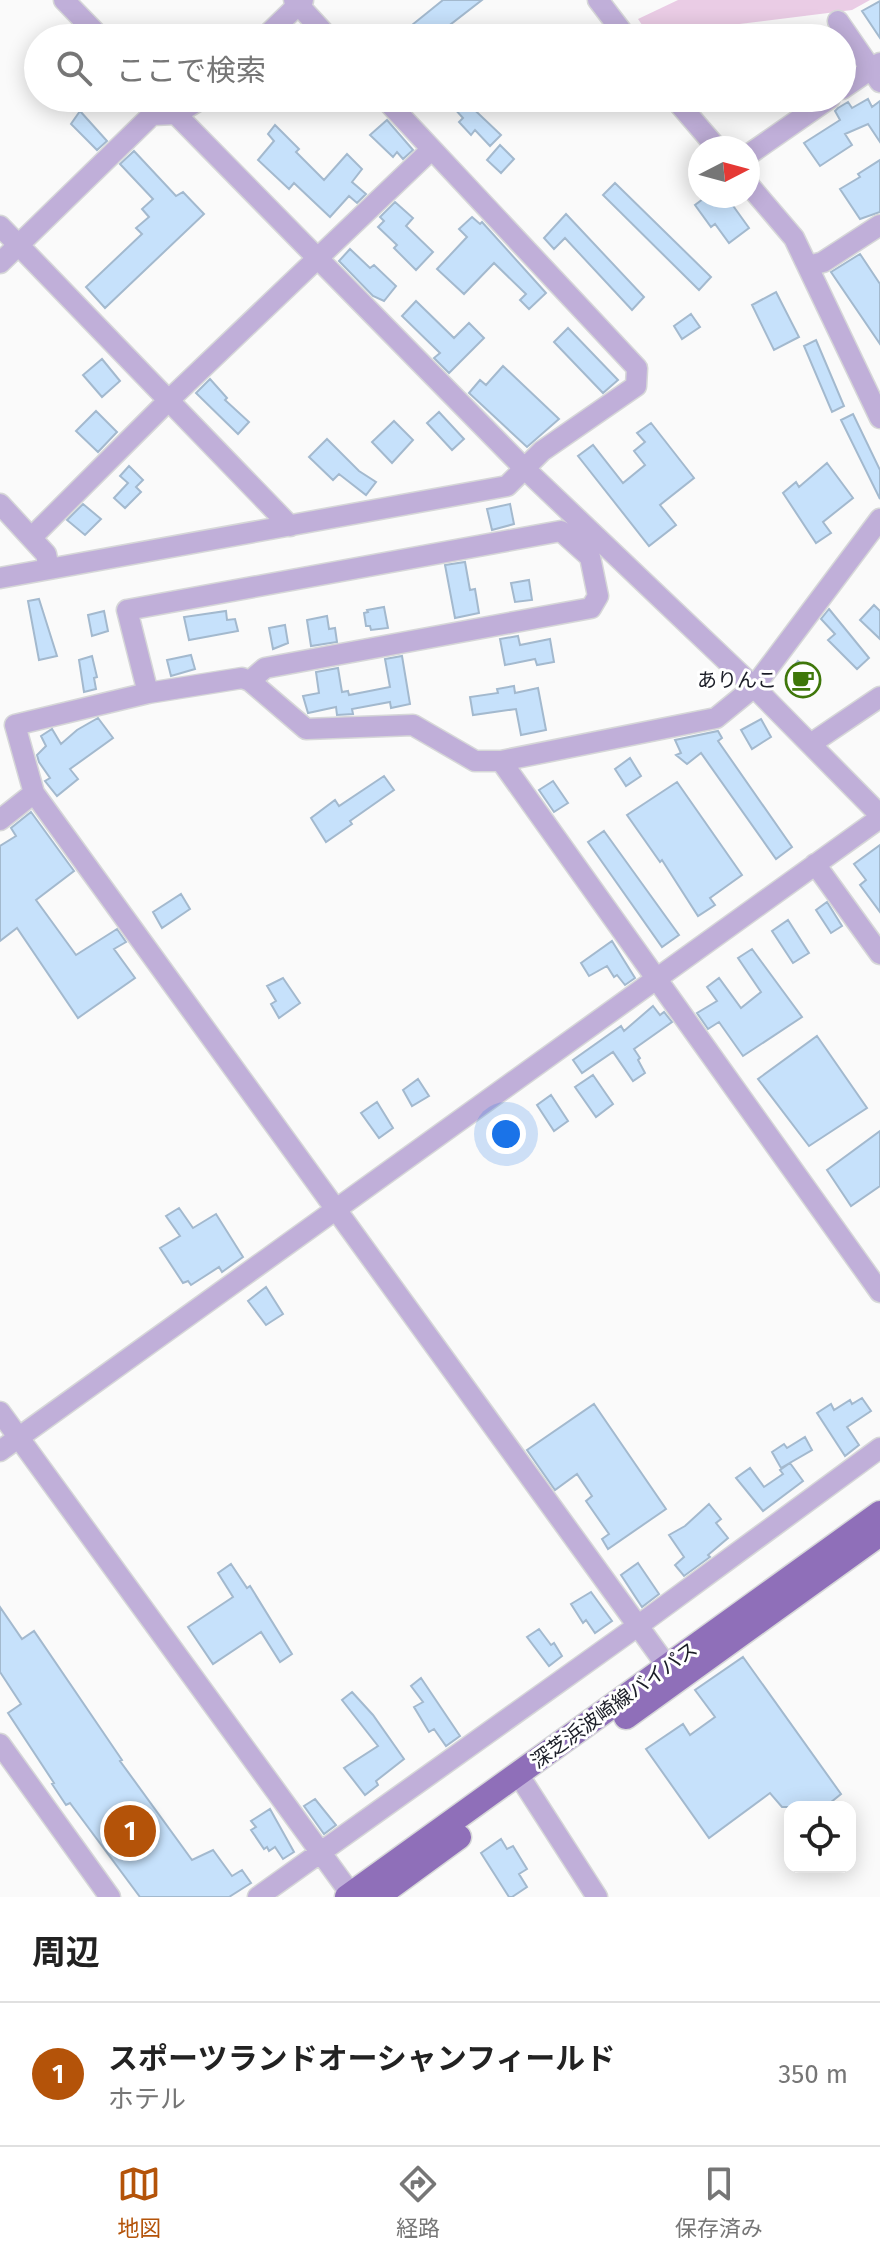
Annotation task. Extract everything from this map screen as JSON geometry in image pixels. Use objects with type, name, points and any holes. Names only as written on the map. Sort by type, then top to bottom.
[{"type":"main road","name":"深芝浜波崎線バイパス","points":[[350,1896],[523,1780],[876,1531]]},
{"type":"main road","name":"深芝浜波崎線バイパス","points":[[388,1894],[523,1780]]},
{"type":"street","points":[[64,0],[87,24]]},
{"type":"street","points":[[598,0],[616,24]]},
{"type":"street","points":[[277,24],[299,1],[318,24]]},
{"type":"street","points":[[856,45],[877,72],[856,82]]},
{"type":"street","points":[[0,263],[152,115],[179,112]]},
{"type":"street","points":[[0,578],[507,486],[542,451],[636,386],[637,368],[397,112]]},
{"type":"street","points":[[686,112],[707,136]]},
{"type":"street","points":[[760,147],[810,112]]},
{"type":"street","points":[[0,1451],[880,816],[812,743],[525,469],[176,114]]},
{"type":"street","points":[[33,536],[170,399],[431,150]]},
{"type":"street","points":[[760,198],[794,238],[880,418]]},
{"type":"street","points":[[809,266],[823,262],[880,225]]},
{"type":"street","points":[[0,226],[290,526]]},
{"type":"street","points":[[0,504],[33,536],[46,554],[49,569]]},
{"type":"street","points":[[673,1673],[34,793],[15,725],[148,693],[242,678],[250,681],[306,729],[413,725],[475,761],[501,761],[716,718],[754,687],[880,519]]},
{"type":"street","points":[[148,693],[127,610],[561,531],[590,557],[598,596],[591,608],[265,668],[250,681]]},
{"type":"street","points":[[812,743],[880,697]]},
{"type":"street","points":[[501,761],[880,1292]]},
{"type":"street","points":[[0,820],[34,793]]},
{"type":"street","points":[[815,864],[880,954]]},
{"type":"street","points":[[0,1412],[350,1896]]},
{"type":"street","points":[[258,1897],[639,1625],[880,1448]]},
{"type":"street","points":[[0,1744],[110,1897]]},
{"type":"street","points":[[523,1780],[597,1897]]},
{"type":"shaded area","points":[[678,0],[870,0],[852,10],[739,24],[641,24],[638,19]]},
{"type":"building","points":[[443,0],[482,0],[451,24],[413,24]]},
{"type":"building","points":[[880,1],[880,38],[862,11]]},
{"type":"building","points":[[868,99],[872,107],[880,101],[880,142],[868,124],[845,134],[852,145],[820,166],[804,143],[840,120],[836,112],[856,112],[856,106]]},
{"type":"building","points":[[81,112],[107,141],[97,150],[71,124]]},
{"type":"building","points":[[458,112],[477,112],[501,135],[490,146],[475,130],[471,135],[459,122],[463,118]]},
{"type":"building","points":[[387,120],[413,150],[403,159],[397,152],[393,157],[370,135]]},
{"type":"building","points":[[275,125],[324,180],[347,154],[362,169],[352,182],[366,194],[357,203],[349,196],[330,217],[294,183],[289,189],[258,160],[274,141],[268,134]]},
{"type":"building","points":[[500,145],[514,159],[501,173],[487,160]]},
{"type":"building","points":[[134,151],[176,196],[183,192],[204,214],[105,308],[86,287],[142,234],[136,228],[149,217],[142,209],[153,199],[120,164]]},
{"type":"building","points":[[880,160],[880,212],[860,219],[840,189]]},
{"type":"building","points":[[615,183],[711,277],[699,290],[603,195]]},
{"type":"building","points":[[395,202],[413,218],[406,226],[433,252],[416,270],[378,227],[384,221],[380,217]]},
{"type":"building","points":[[697,208],[735,208],[749,228],[729,243],[715,224],[711,227]]},
{"type":"building","points":[[566,214],[644,297],[632,310],[565,238],[554,249],[544,238]]},
{"type":"building","points":[[472,217],[480,224],[482,222],[546,293],[529,309],[520,300],[526,294],[494,263],[464,294],[437,269],[467,237],[459,229]]},
{"type":"building","points":[[350,249],[370,268],[374,265],[396,286],[384,301],[373,296],[339,261]]},
{"type":"building","points":[[860,254],[880,284],[880,344],[831,272]]},
{"type":"building","points":[[776,292],[799,337],[774,350],[752,305]]},
{"type":"building","points":[[416,301],[454,338],[469,323],[484,338],[449,373],[434,358],[440,353],[402,316]]},
{"type":"building","points":[[691,314],[700,327],[682,339],[674,326]]},
{"type":"building","points":[[568,328],[618,380],[603,393],[554,342]]},
{"type":"building","points":[[816,340],[844,406],[832,412],[804,346]]},
{"type":"building","points":[[102,359],[120,381],[102,397],[83,375]]},
{"type":"building","points":[[503,366],[559,419],[527,447],[469,393],[480,380],[486,385]]},
{"type":"building","points":[[210,379],[227,398],[225,400],[249,422],[238,434],[196,393]]},
{"type":"building","points":[[96,411],[117,432],[98,452],[76,431]]},
{"type":"building","points":[[439,412],[464,439],[452,450],[427,423]]},
{"type":"building","points":[[853,414],[880,470],[880,499],[841,420]]},
{"type":"building","points":[[394,421],[413,440],[392,463],[372,442]]},
{"type":"building","points":[[651,423],[694,478],[660,505],[676,525],[649,546],[578,456],[593,445],[623,483],[645,465],[634,451],[645,442],[637,433]]},
{"type":"building","points":[[327,439],[359,471],[376,482],[366,495],[339,474],[333,480],[309,457]]},
{"type":"building","points":[[827,463],[853,498],[823,522],[831,533],[816,543],[783,493],[796,482],[799,487]]},
{"type":"building","points":[[129,466],[143,480],[136,487],[141,492],[125,508],[114,498],[128,483],[120,476]]},
{"type":"building","points":[[83,504],[101,519],[85,535],[67,520]]},
{"type":"building","points":[[510,504],[514,524],[492,530],[487,509]]},
{"type":"building","points":[[465,562],[470,590],[475,589],[479,613],[455,618],[445,565]]},
{"type":"building","points":[[529,580],[532,600],[515,602],[511,583]]},
{"type":"building","points":[[39,599],[57,656],[39,660],[28,601]]},
{"type":"building","points":[[874,605],[880,611],[880,639],[860,620]]},
{"type":"building","points":[[384,607],[388,628],[371,630],[370,626],[366,626],[364,613]]},
{"type":"building","points":[[829,609],[869,658],[857,669],[828,640],[835,634],[821,619]]},
{"type":"building","points":[[104,611],[108,631],[92,636],[88,615]]},
{"type":"building","points":[[226,611],[227,620],[235,619],[238,631],[189,640],[184,617]]},
{"type":"building","points":[[327,616],[329,629],[335,628],[337,642],[311,646],[307,620]]},
{"type":"building","points":[[285,625],[288,643],[273,649],[269,628]]},
{"type":"building","points":[[518,636],[520,645],[550,639],[554,662],[537,665],[535,659],[505,665],[500,639]]},
{"type":"building","points":[[191,655],[195,669],[171,676],[167,660]]},
{"type":"building","points":[[92,656],[97,677],[94,678],[96,689],[84,692],[79,660]]},
{"type":"building","points":[[402,656],[410,704],[391,708],[390,702],[352,709],[353,714],[337,715],[336,707],[308,713],[303,696],[319,693],[316,672],[338,668],[342,692],[348,691],[349,695],[390,687],[385,659]]},
{"type":"building","name":"ありんこ","points":[[798,661],[814,674],[818,682],[810,695],[786,676]]},
{"type":"building","points":[[514,686],[515,693],[538,688],[546,730],[521,735],[516,709],[473,715],[470,697],[498,693],[497,689]]},
{"type":"building","points":[[98,718],[113,738],[70,769],[78,779],[57,796],[45,781],[50,778],[37,755],[46,746],[41,736],[52,729],[61,744]]},
{"type":"building","points":[[761,719],[771,737],[752,749],[741,730]]},
{"type":"building","points":[[718,731],[722,738],[718,741],[792,847],[776,859],[701,753],[687,764],[676,755],[681,753],[675,740]]},
{"type":"building","points":[[630,758],[641,776],[626,786],[615,769]]},
{"type":"building","points":[[384,776],[394,790],[326,842],[311,818],[335,800],[339,806]]},
{"type":"building","points":[[553,781],[568,803],[554,812],[539,790]]},
{"type":"building","points":[[677,782],[742,875],[710,898],[715,905],[698,916],[662,860],[660,862],[627,815]]},
{"type":"building","points":[[31,812],[74,871],[36,900],[76,955],[117,929],[126,942],[114,949],[135,978],[78,1018],[17,928],[0,941],[0,846],[16,836],[11,828]]},
{"type":"building","points":[[604,831],[679,935],[662,947],[588,842]]},
{"type":"building","points":[[880,845],[880,912],[860,885],[866,880],[854,864]]},
{"type":"building","points":[[181,894],[190,909],[162,928],[153,912]]},
{"type":"building","points":[[827,902],[842,926],[831,933],[816,910]]},
{"type":"building","points":[[788,920],[809,953],[793,963],[772,931]]},
{"type":"building","points":[[612,941],[635,978],[625,985],[617,975],[614,977],[607,966],[589,976],[581,963]]},
{"type":"building","points":[[752,949],[802,1017],[743,1056],[719,1022],[708,1029],[697,1013],[717,1001],[707,987],[719,978],[741,1008],[761,992],[738,958]]},
{"type":"building","points":[[283,978],[300,1003],[279,1018],[271,1004],[276,1001],[267,986]]},
{"type":"building","points":[[653,1006],[660,1015],[664,1012],[672,1022],[634,1049],[645,1073],[633,1081],[613,1052],[582,1073],[573,1060],[621,1026],[624,1031]]},
{"type":"building","points":[[817,1036],[867,1108],[809,1146],[758,1079]]},
{"type":"building","points":[[593,1075],[613,1104],[596,1117],[575,1087]]},
{"type":"building","points":[[418,1079],[429,1096],[412,1106],[403,1090]]},
{"type":"building","points":[[551,1095],[568,1121],[554,1131],[537,1105]]},
{"type":"building","points":[[377,1102],[393,1128],[379,1138],[361,1113]]},
{"type":"building","points":[[880,1131],[880,1186],[851,1206],[827,1170]]},
{"type":"building","points":[[179,1208],[193,1228],[216,1214],[243,1257],[222,1272],[219,1267],[191,1285],[188,1281],[183,1283],[160,1248],[180,1236],[166,1216]]},
{"type":"building","points":[[266,1287],[283,1314],[266,1325],[248,1301]]},
{"type":"building","points":[[862,1398],[871,1411],[847,1427],[859,1445],[845,1456],[817,1413],[831,1404],[834,1410],[850,1400],[852,1404]]},
{"type":"building","points":[[594,1404],[666,1509],[608,1549],[602,1539],[609,1534],[586,1501],[592,1496],[577,1474],[555,1490],[527,1450]]},
{"type":"building","points":[[805,1437],[812,1450],[781,1468],[772,1452],[784,1444],[787,1448]]},
{"type":"building","points":[[790,1463],[803,1481],[763,1511],[736,1478],[750,1468],[764,1487],[783,1474],[780,1470]]},
{"type":"building","points":[[709,1504],[721,1519],[716,1523],[728,1538],[708,1555],[710,1557],[684,1576],[675,1565],[684,1557],[669,1535],[685,1526]]},
{"type":"building","points":[[638,1563],[659,1594],[642,1607],[621,1575]]},
{"type":"building","points":[[231,1564],[247,1588],[250,1586],[292,1654],[280,1662],[261,1632],[213,1664],[188,1627],[233,1597],[218,1573]]},
{"type":"building","points":[[591,1592],[612,1621],[595,1633],[586,1620],[583,1623],[571,1604]]},
{"type":"building","points":[[0,1607],[22,1639],[34,1631],[120,1761],[192,1860],[213,1850],[232,1876],[242,1870],[251,1883],[229,1897],[140,1897],[70,1803],[66,1805],[8,1713],[21,1704],[0,1672]]},
{"type":"building","points":[[539,1629],[562,1656],[549,1666],[527,1637]]},
{"type":"building","points":[[743,1657],[841,1794],[832,1801],[784,1801],[782,1807],[770,1793],[709,1838],[646,1749],[683,1724],[690,1735],[715,1717],[695,1690]]},
{"type":"building","points":[[421,1678],[460,1736],[446,1746],[434,1729],[429,1732],[414,1707],[423,1702],[411,1686]]},
{"type":"building","points":[[352,1692],[373,1715],[404,1759],[376,1781],[378,1785],[365,1795],[344,1768],[378,1746],[342,1700]]},
{"type":"building","points":[[315,1799],[336,1825],[324,1834],[304,1806]]},
{"type":"building","points":[[270,1809],[294,1852],[283,1859],[275,1847],[269,1851],[267,1847],[264,1849],[251,1830],[256,1827],[251,1821]]},
{"type":"building","points":[[501,1839],[507,1849],[513,1846],[527,1869],[519,1874],[527,1887],[512,1897],[509,1897],[481,1853]]},
{"type":"place","name":"ありんこ","points":[[803,680]]},
{"type":"place","name":"スポーツランドオーシャンフィールド","points":[[130,1831]]}]
